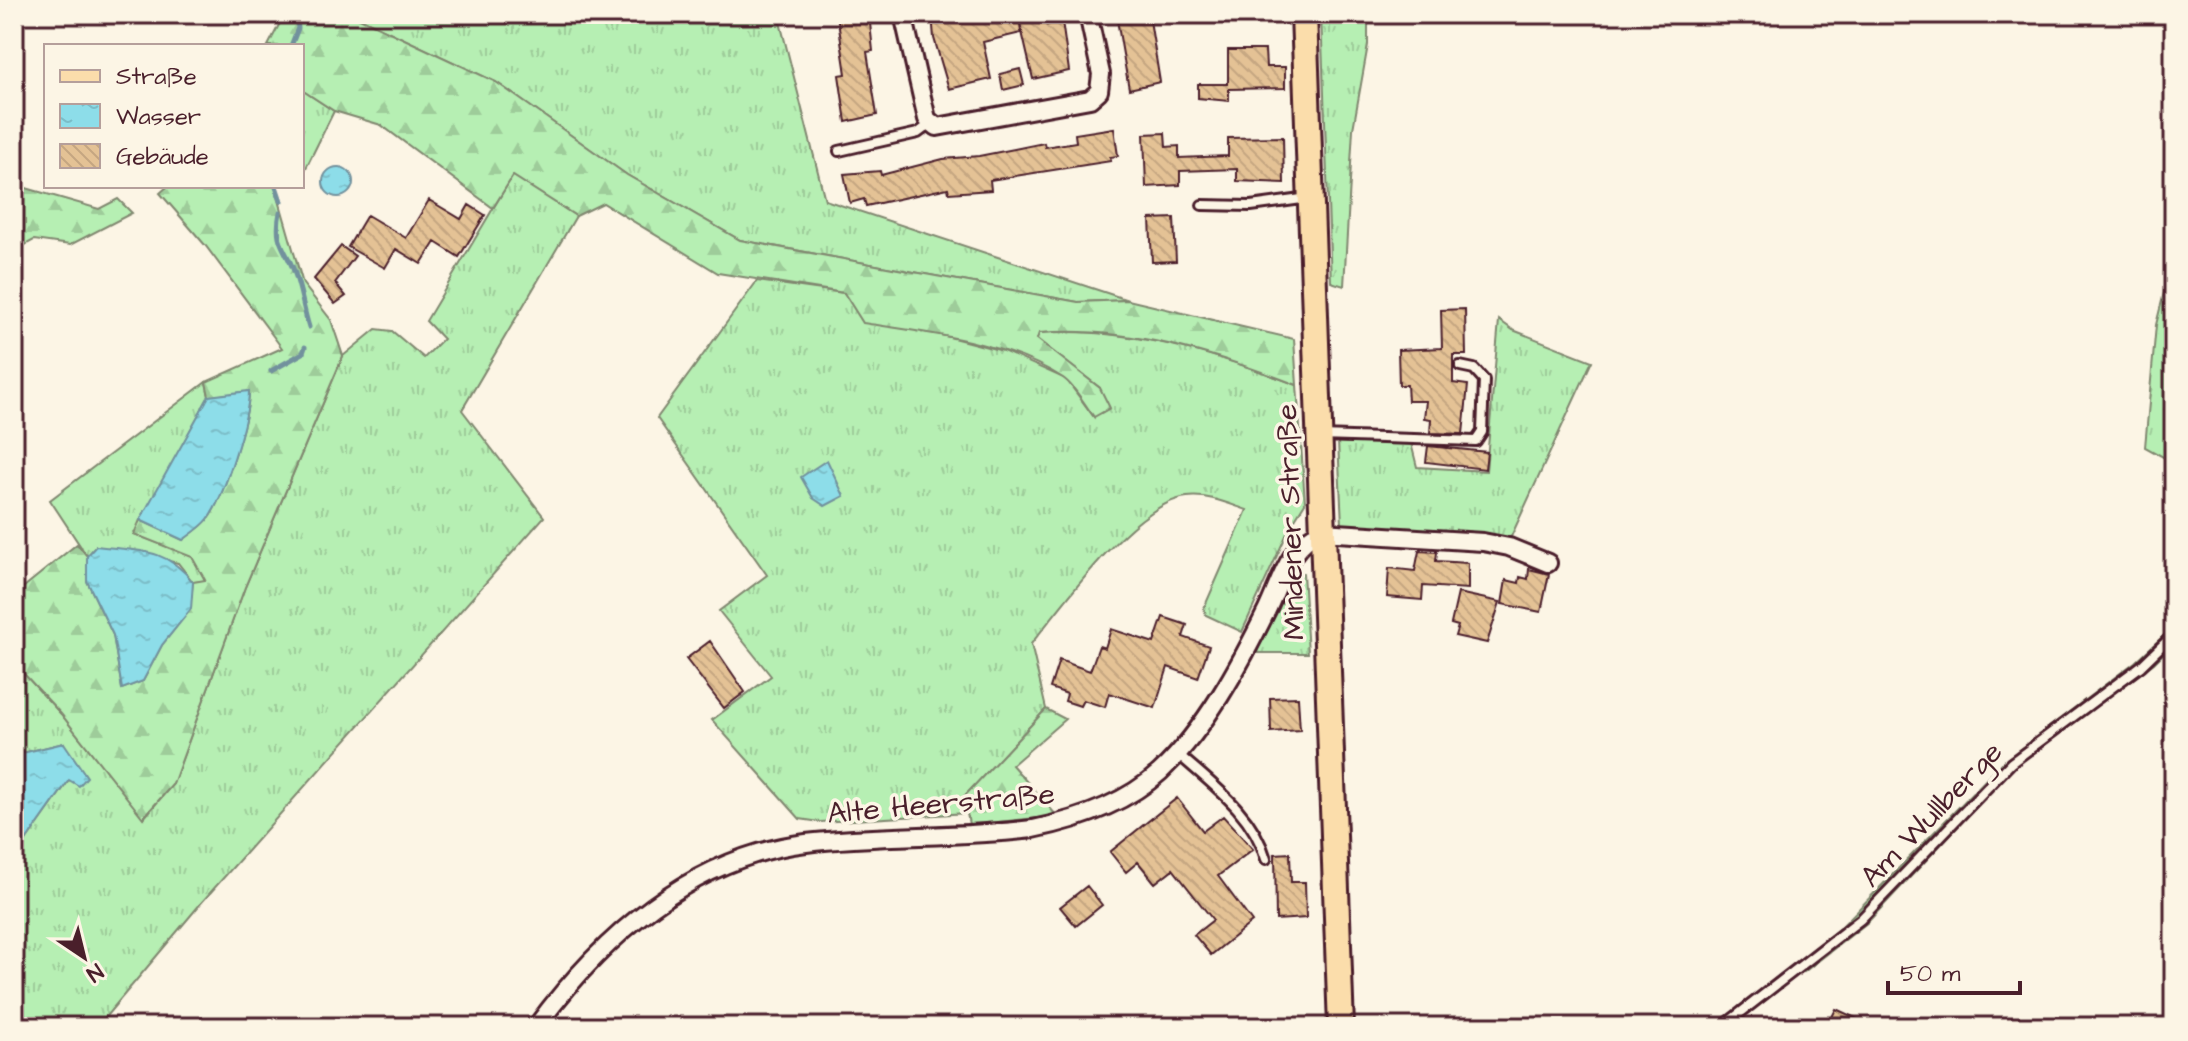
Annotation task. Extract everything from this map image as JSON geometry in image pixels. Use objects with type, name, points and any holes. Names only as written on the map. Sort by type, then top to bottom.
[{"type":"main road","name":"Mindener Straße","points":[[1304,14],[1341,1027]]},
{"type":"street","points":[[903,14],[930,124],[937,127],[1090,99],[1099,91],[1101,74],[1088,14]]},
{"type":"street","points":[[1321,532],[1483,542],[1509,547],[1548,563]]},
{"type":"street","name":"Alte Heerstraße","points":[[536,1027],[597,954],[635,920],[698,876],[732,861],[807,843],[1001,833],[1068,822],[1129,794],[1159,773],[1177,753],[1248,646],[1294,552],[1305,538],[1321,532]]},
{"type":"lane","points":[[839,151],[918,133],[930,124]]},
{"type":"lane","points":[[1202,205],[1251,206],[1311,198]]},
{"type":"lane","points":[[1320,436],[1476,441],[1482,432],[1484,380],[1474,369],[1460,366]]},
{"type":"lane","name":"Am Wullberge","points":[[1722,1027],[1861,919],[2011,763],[2141,666],[2174,634]]},
{"type":"lane","points":[[1177,753],[1252,825],[1266,859]]},
{"type":"green space","points":[[278,14],[351,14],[496,82],[627,175],[740,240],[1078,302],[1128,300],[1294,339],[1297,385],[1171,344],[1105,333],[1039,333],[1037,339],[1100,388],[1110,408],[1094,417],[1067,381],[1041,365],[966,340],[863,323],[844,293],[718,273],[603,203],[576,216],[513,176],[493,208],[381,125],[334,111],[304,91],[304,44],[269,44],[281,21]]},
{"type":"green space","points":[[351,14],[778,14],[825,200],[1128,300],[1078,302],[740,240],[627,175],[496,82]]},
{"type":"green space","points":[[1321,14],[1368,14],[1368,45],[1353,129],[1344,286],[1331,282]]},
{"type":"green space","points":[[304,91],[334,111],[304,172]]},
{"type":"green space","points":[[513,175],[576,216],[462,410],[544,517],[202,902],[97,1027],[14,1027],[14,858],[70,779],[64,743],[14,755],[14,663],[61,714],[144,818],[173,784],[245,587],[343,356],[376,329],[392,331],[424,358],[443,339],[426,321]]},
{"type":"green space","points":[[19,186],[99,209],[118,199],[132,213],[70,245],[34,240],[14,251],[14,188]]},
{"type":"green space","points":[[166,188],[276,188],[303,284],[331,320],[343,356],[245,587],[173,784],[143,818],[61,714],[14,663],[14,595],[77,544],[87,556],[87,581],[113,635],[122,689],[143,681],[162,645],[190,609],[193,582],[205,580],[192,557],[134,534],[140,520],[183,540],[208,519],[234,457],[249,392],[209,396],[206,382],[282,348],[205,245],[160,193]]},
{"type":"green space","points":[[2174,252],[2174,463],[2145,447],[2156,325]]},
{"type":"green space","points":[[757,281],[844,293],[934,333],[1003,351],[1066,379],[1094,417],[1100,388],[1036,339],[1039,333],[1072,332],[1138,338],[1203,353],[1297,385],[1305,503],[1290,527],[1242,632],[1206,615],[1204,608],[1247,510],[1202,497],[1187,497],[1166,504],[1123,536],[1081,581],[1031,644],[1046,709],[960,801],[967,813],[820,822],[800,819],[712,720],[771,676],[719,611],[767,575],[657,418]]},
{"type":"green space","points":[[1499,320],[1513,330],[1592,361],[1509,541],[1471,533],[1342,524],[1338,441],[1411,443],[1417,467],[1486,471]]},
{"type":"green space","points":[[206,382],[209,396],[134,534],[192,556],[206,581],[193,582],[178,563],[96,546],[87,556],[50,500]]},
{"type":"green space","points":[[1296,572],[1303,573],[1308,653],[1256,653]]},
{"type":"green space","points":[[2174,626],[2174,643],[2154,663],[2015,766],[1868,922],[1804,972],[1792,966],[1842,926],[2003,762],[2135,662]]},
{"type":"green space","points":[[1046,709],[1065,719],[1012,765],[1057,816],[969,825],[967,813],[959,802]]},
{"type":"water","points":[[338,167],[349,171],[353,182],[349,193],[338,197],[327,193],[323,182],[327,171]]},
{"type":"water","points":[[249,391],[234,457],[221,494],[206,522],[183,540],[140,520],[209,396]]},
{"type":"water","points":[[827,460],[844,496],[825,506],[813,498],[801,477]]},
{"type":"water","points":[[96,546],[138,550],[162,557],[193,582],[191,609],[162,645],[143,681],[122,689],[113,635],[87,581],[87,556]]},
{"type":"water","points":[[64,743],[87,777],[79,786],[69,780],[14,858],[14,755]]},
{"type":"building","points":[[837,14],[869,14],[873,51],[867,52],[877,115],[846,122],[839,75],[846,74]]},
{"type":"building","points":[[932,14],[1019,14],[1021,33],[983,42],[991,79],[949,89],[934,38]]},
{"type":"building","points":[[1116,14],[1149,14],[1160,82],[1129,89]]},
{"type":"building","points":[[1046,17],[1047,25],[1062,21],[1069,71],[1033,79],[1020,23]]},
{"type":"building","points":[[1228,50],[1265,50],[1266,67],[1285,67],[1285,88],[1229,89],[1229,101],[1198,98],[1198,84],[1228,84]]},
{"type":"building","points":[[1020,69],[1024,85],[1003,90],[1000,74]]},
{"type":"building","points":[[1114,128],[1118,156],[1110,157],[1111,161],[990,180],[991,190],[949,193],[948,188],[866,206],[864,199],[850,203],[844,174],[880,171],[881,175],[943,159],[979,156],[1044,143],[1045,147],[1076,142],[1075,134]]},
{"type":"building","points":[[1165,133],[1166,147],[1179,146],[1179,158],[1228,156],[1228,138],[1283,137],[1284,183],[1237,181],[1237,169],[1180,171],[1180,185],[1146,187],[1144,134]]},
{"type":"building","points":[[429,200],[461,219],[469,205],[485,215],[459,257],[435,242],[421,264],[396,249],[385,268],[348,247],[367,215],[406,238]]},
{"type":"building","points":[[1174,218],[1176,261],[1152,262],[1150,219]]},
{"type":"building","points":[[341,246],[355,256],[335,283],[346,296],[335,304],[314,279]]},
{"type":"building","points":[[1465,309],[1466,355],[1453,355],[1453,383],[1468,385],[1463,434],[1430,433],[1431,419],[1424,418],[1426,401],[1408,401],[1407,385],[1399,385],[1398,350],[1442,348],[1441,310]]},
{"type":"building","points":[[1428,446],[1487,452],[1485,469],[1426,462]]},
{"type":"building","points":[[1419,551],[1437,552],[1436,561],[1468,563],[1468,589],[1423,586],[1422,600],[1387,597],[1389,568],[1415,571]]},
{"type":"building","points":[[1529,569],[1549,574],[1541,612],[1502,604],[1506,580],[1519,583],[1520,577],[1528,579]]},
{"type":"building","points":[[1458,593],[1500,602],[1487,643],[1455,636],[1458,626],[1451,624]]},
{"type":"building","points":[[1163,617],[1187,625],[1183,637],[1209,646],[1198,678],[1168,667],[1155,708],[1109,693],[1105,707],[1083,700],[1080,706],[1065,701],[1067,694],[1050,688],[1059,660],[1090,671],[1099,646],[1105,648],[1111,629],[1154,643]]},
{"type":"building","points":[[710,641],[745,692],[724,708],[686,659]]},
{"type":"building","points":[[1298,697],[1300,730],[1271,732],[1270,698]]},
{"type":"building","points":[[1177,798],[1203,831],[1223,816],[1253,849],[1218,876],[1252,922],[1211,955],[1194,935],[1213,920],[1173,869],[1155,883],[1138,862],[1126,872],[1110,852]]},
{"type":"building","points":[[1290,853],[1291,882],[1305,882],[1306,918],[1276,920],[1275,854]]},
{"type":"building","points":[[1087,886],[1102,905],[1076,926],[1060,907]]},
{"type":"building","points":[[1836,1009],[1875,1027],[1827,1027]]},
{"type":"waterway","points":[[292,44],[298,28],[296,14]]},
{"type":"waterway","points":[[277,188],[281,201]]},
{"type":"waterway","points":[[280,212],[279,237],[296,278],[309,327]]},
{"type":"waterway","points":[[271,371],[303,353],[305,347]]}]
